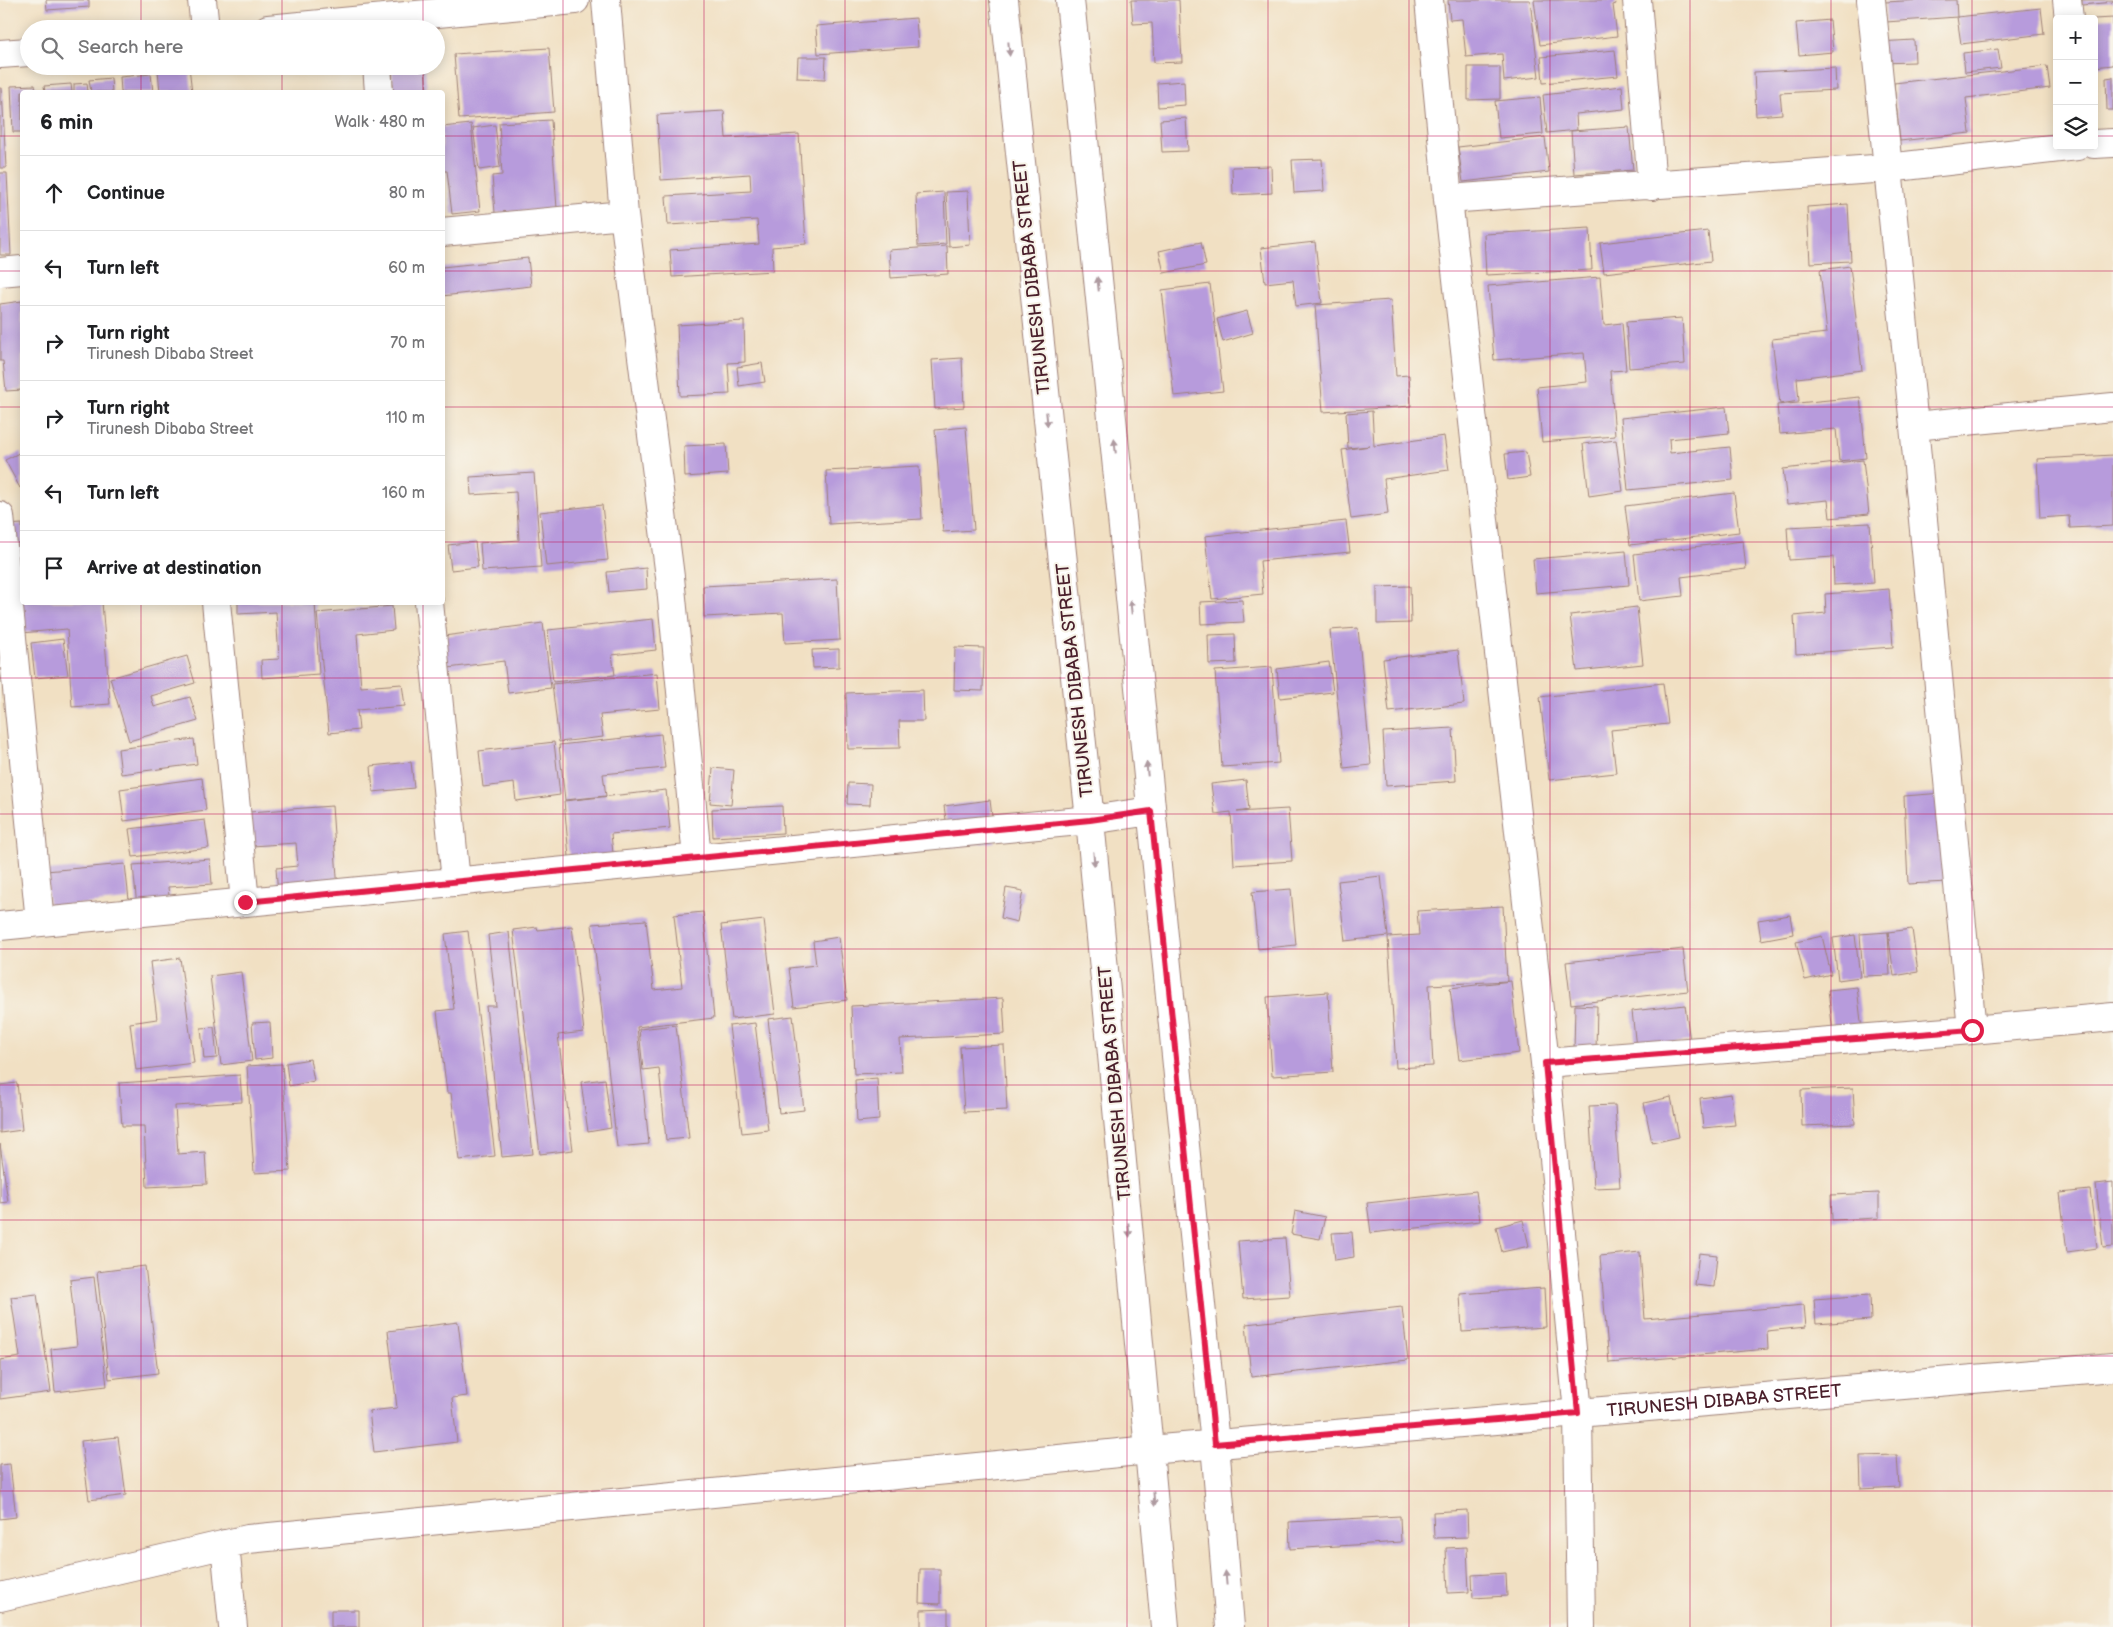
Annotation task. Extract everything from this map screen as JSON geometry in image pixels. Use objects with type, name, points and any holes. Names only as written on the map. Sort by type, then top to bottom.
[{"type":"street","points":[[202,0],[204,20]]},
{"type":"street","points":[[383,20],[419,7],[575,0]]},
{"type":"street","points":[[606,0],[624,215],[670,577],[697,858]]},
{"type":"street","name":"TIRUNESH DIBABA STREET","points":[[1004,0],[1090,820],[1165,1627]]},
{"type":"street","points":[[1070,0],[1215,1444],[1230,1627]]},
{"type":"street","points":[[1429,0],[1448,199],[1545,1063],[1578,1413],[1581,1627]]},
{"type":"street","points":[[1637,0],[1652,186]]},
{"type":"street","points":[[1871,0],[1972,1030]]},
{"type":"street","points":[[2067,0],[2069,15]]},
{"type":"street","points":[[0,54],[20,53]]},
{"type":"street","points":[[378,75],[379,90]]},
{"type":"street","points":[[2098,144],[2113,143]]},
{"type":"street","points":[[1448,199],[1888,168],[2053,149]]},
{"type":"street","points":[[445,232],[624,215]]},
{"type":"street","points":[[0,272],[20,270]]},
{"type":"street","points":[[1914,426],[2113,407]]},
{"type":"street","points":[[0,516],[40,922]]},
{"type":"street","points":[[216,605],[245,902]]},
{"type":"street","points":[[429,605],[456,882]]},
{"type":"street","points":[[0,926],[1090,820],[1151,811]]},
{"type":"street","points":[[1545,1063],[1972,1030],[2113,1017]]},
{"type":"street","name":"TIRUNESH DIBABA STREET","points":[[1150,1450],[2113,1367]]},
{"type":"street","points":[[0,1597],[248,1539],[1150,1450]]},
{"type":"street","points":[[225,1544],[233,1627]]},
{"type":"building","points":[[46,0],[89,0],[89,7],[47,10]]},
{"type":"building","points":[[1131,0],[1179,0],[1182,62],[1154,63],[1152,23],[1133,24]]},
{"type":"building","points":[[1448,0],[1530,0],[1539,77],[1504,81],[1502,54],[1466,57],[1462,19],[1450,20]]},
{"type":"building","points":[[1534,0],[1615,0],[1616,4],[1613,5],[1617,36],[1540,45]]},
{"type":"building","points":[[1956,0],[1957,17],[1886,22],[1885,2]]},
{"type":"building","points":[[2082,0],[2113,0],[2113,2],[2082,5]]},
{"type":"building","points":[[2041,8],[2044,34],[1961,44],[1957,17]]},
{"type":"building","points":[[916,18],[918,47],[818,54],[816,26]]},
{"type":"building","points":[[2113,18],[2113,65],[2098,67],[2098,19]]},
{"type":"building","points":[[1830,20],[1833,52],[1799,55],[1796,23]]},
{"type":"building","points":[[1914,40],[1915,62],[1879,63],[1878,42]]},
{"type":"building","points":[[549,48],[554,112],[459,119],[454,54]]},
{"type":"building","points":[[1998,49],[2001,68],[1965,72],[1963,53]]},
{"type":"building","points":[[1615,50],[1618,76],[1543,83],[1541,57]]},
{"type":"building","points":[[798,57],[826,57],[825,79],[797,78]]},
{"type":"building","points":[[2047,66],[2050,88],[1966,98],[1970,133],[1900,141],[1894,83]]},
{"type":"building","points":[[1468,67],[1500,67],[1500,99],[1468,100]]},
{"type":"building","points":[[1835,68],[1836,90],[1780,93],[1782,114],[1756,116],[1754,72]]},
{"type":"building","points":[[151,75],[153,90],[121,90],[120,77]]},
{"type":"building","points":[[158,75],[190,75],[192,90],[160,90]]},
{"type":"building","points":[[392,75],[426,75],[427,90],[393,90]]},
{"type":"building","points":[[2113,77],[2113,110],[2107,110],[2106,78]]},
{"type":"building","points":[[111,78],[112,90],[91,90],[89,80]]},
{"type":"building","points":[[1184,81],[1185,105],[1158,107],[1157,83]]},
{"type":"building","points":[[87,83],[88,90],[74,90],[74,84]]},
{"type":"building","points":[[71,84],[72,90],[45,90],[44,86]]},
{"type":"building","points":[[35,85],[36,90],[20,90],[20,132],[13,132],[11,86]]},
{"type":"building","points":[[1622,86],[1624,109],[1576,114],[1577,130],[1547,133],[1543,95]]},
{"type":"building","points":[[0,88],[2,88],[6,168],[0,168]]},
{"type":"building","points":[[1540,97],[1543,134],[1499,138],[1495,101]]},
{"type":"building","points":[[724,111],[726,138],[799,134],[806,244],[772,247],[773,271],[672,277],[670,250],[759,244],[757,220],[668,225],[666,196],[751,191],[750,174],[661,180],[657,115]]},
{"type":"building","points":[[1186,118],[1188,151],[1162,152],[1160,120]]},
{"type":"building","points":[[551,120],[557,209],[495,213],[492,176],[502,175],[499,123]]},
{"type":"building","points":[[471,124],[480,211],[452,214],[447,171],[445,171],[445,127]]},
{"type":"building","points":[[495,125],[500,167],[479,170],[473,128]]},
{"type":"building","points":[[1629,127],[1633,170],[1574,174],[1571,131]]},
{"type":"building","points":[[1545,137],[1549,172],[1463,182],[1458,147]]},
{"type":"building","points":[[1322,159],[1324,191],[1294,193],[1292,160]]},
{"type":"building","points":[[1271,166],[1272,193],[1233,195],[1232,167]]},
{"type":"building","points":[[0,173],[7,173],[11,255],[0,255]]},
{"type":"building","points":[[968,191],[970,245],[949,247],[946,192]]},
{"type":"building","points":[[944,192],[946,244],[918,246],[916,194]]},
{"type":"building","points":[[1848,204],[1851,261],[1810,263],[1807,207]]},
{"type":"building","points":[[1590,228],[1592,270],[1486,275],[1484,234]]},
{"type":"building","points":[[1708,231],[1711,261],[1604,273],[1600,243]]},
{"type":"building","points":[[1201,242],[1206,265],[1164,273],[1159,251]]},
{"type":"building","points":[[1315,242],[1322,303],[1296,306],[1293,280],[1265,283],[1261,248]]},
{"type":"building","points":[[947,246],[948,274],[891,278],[889,250]]},
{"type":"building","points":[[528,258],[531,286],[445,296],[445,267]]},
{"type":"building","points":[[1850,266],[1862,370],[1797,378],[1799,401],[1780,404],[1772,339],[1827,333],[1820,270]]},
{"type":"building","points":[[1600,277],[1604,325],[1622,323],[1626,370],[1610,371],[1615,436],[1542,442],[1537,387],[1587,382],[1584,353],[1494,360],[1488,286]]},
{"type":"building","points":[[1210,284],[1223,391],[1174,396],[1162,290]]},
{"type":"building","points":[[1391,300],[1396,376],[1409,375],[1411,406],[1323,412],[1315,305]]},
{"type":"building","points":[[20,301],[20,390],[6,391],[3,361],[0,361],[0,304]]},
{"type":"building","points":[[1247,311],[1253,333],[1223,342],[1217,319]]},
{"type":"building","points":[[1682,318],[1685,364],[1629,368],[1626,322]]},
{"type":"building","points":[[744,321],[745,362],[728,363],[730,394],[680,396],[677,325]]},
{"type":"building","points":[[962,358],[964,407],[935,409],[932,360]]},
{"type":"building","points":[[762,363],[765,382],[739,386],[737,367]]},
{"type":"building","points":[[1860,397],[1866,458],[1839,461],[1836,429],[1780,434],[1777,405]]},
{"type":"building","points":[[1726,407],[1729,433],[1669,439],[1670,453],[1730,447],[1733,480],[1628,490],[1621,418]]},
{"type":"building","points":[[1372,411],[1374,446],[1444,436],[1449,470],[1384,479],[1388,514],[1351,519],[1342,450],[1370,446],[1348,448],[1346,413]]},
{"type":"building","points":[[966,427],[974,530],[943,532],[935,430]]},
{"type":"building","points":[[1616,440],[1623,491],[1589,496],[1583,444]]},
{"type":"building","points":[[726,444],[728,474],[685,477],[684,446]]},
{"type":"building","points":[[20,452],[20,488],[5,460]]},
{"type":"building","points":[[1526,452],[1530,477],[1508,480],[1505,454]]},
{"type":"building","points":[[2113,455],[2113,526],[2070,528],[2069,516],[2040,518],[2037,459]]},
{"type":"building","points":[[1863,460],[1869,514],[1830,518],[1828,500],[1787,504],[1783,469]]},
{"type":"building","points":[[919,466],[922,519],[829,524],[826,471]]},
{"type":"building","points":[[534,473],[541,567],[482,571],[480,543],[519,540],[516,492],[471,495],[470,477]]},
{"type":"building","points":[[1734,493],[1739,532],[1630,545],[1625,506]]},
{"type":"building","points":[[602,505],[608,560],[546,566],[540,512]]},
{"type":"building","points":[[1346,521],[1350,552],[1260,561],[1263,594],[1212,599],[1205,536]]},
{"type":"building","points":[[1870,523],[1874,583],[1834,585],[1833,557],[1789,560],[1787,527]]},
{"type":"building","points":[[20,524],[20,552],[9,553],[7,525]]},
{"type":"building","points":[[1743,541],[1746,569],[1681,577],[1683,596],[1639,601],[1634,554]]},
{"type":"building","points":[[475,542],[478,567],[451,570],[448,545]]},
{"type":"building","points":[[1626,551],[1629,585],[1536,593],[1533,559]]},
{"type":"building","points":[[646,568],[647,589],[609,592],[607,572]]},
{"type":"building","points":[[837,579],[840,640],[785,643],[783,613],[704,617],[703,586]]},
{"type":"building","points":[[1410,586],[1411,623],[1377,624],[1377,587]]},
{"type":"building","points":[[1889,589],[1893,647],[1796,654],[1794,616],[1826,613],[1825,594]]},
{"type":"building","points":[[1242,600],[1244,622],[1201,624],[1200,602]]},
{"type":"building","points":[[18,601],[20,601],[20,605],[102,605],[110,704],[72,707],[67,629],[21,633]]},
{"type":"building","points":[[238,605],[315,605],[319,674],[262,678],[261,660],[279,659],[276,612],[238,614]]},
{"type":"building","points":[[392,606],[394,630],[357,634],[361,687],[402,684],[405,706],[357,710],[359,730],[329,733],[317,613]]},
{"type":"building","points":[[1637,607],[1643,664],[1577,671],[1570,615]]},
{"type":"building","points":[[653,619],[656,650],[612,655],[615,675],[553,682],[548,630]]},
{"type":"building","points":[[543,623],[551,688],[508,693],[504,661],[448,668],[444,636]]},
{"type":"building","points":[[1358,628],[1371,765],[1344,768],[1330,630]]},
{"type":"building","points":[[1235,634],[1236,663],[1209,664],[1208,635]]},
{"type":"building","points":[[63,639],[68,675],[35,678],[31,643]]},
{"type":"building","points":[[955,647],[984,648],[983,691],[954,690]]},
{"type":"building","points":[[839,649],[839,667],[813,668],[812,650]]},
{"type":"building","points":[[1458,650],[1464,704],[1389,712],[1383,659]]},
{"type":"building","points":[[187,656],[195,683],[151,696],[154,707],[190,697],[198,721],[129,741],[110,678]]},
{"type":"building","points":[[1329,662],[1333,692],[1280,698],[1277,669]]},
{"type":"building","points":[[1272,667],[1279,763],[1222,767],[1215,671]]},
{"type":"building","points":[[657,673],[660,709],[600,715],[603,737],[559,742],[552,684]]},
{"type":"building","points":[[1663,683],[1668,724],[1611,730],[1616,773],[1549,780],[1540,697]]},
{"type":"building","points":[[923,690],[924,721],[899,721],[900,748],[848,749],[846,693]]},
{"type":"building","points":[[1453,728],[1456,781],[1386,786],[1383,732]]},
{"type":"building","points":[[661,734],[665,768],[603,774],[606,796],[565,800],[559,745]]},
{"type":"building","points":[[194,739],[197,764],[121,774],[118,749]]},
{"type":"building","points":[[554,742],[560,795],[516,801],[514,783],[483,787],[479,751]]},
{"type":"building","points":[[411,762],[414,788],[373,792],[371,766]]},
{"type":"building","points":[[713,768],[734,770],[731,805],[710,803]]},
{"type":"building","points":[[202,778],[206,810],[124,821],[120,789]]},
{"type":"building","points":[[1246,780],[1249,810],[1237,812],[1288,809],[1292,861],[1234,865],[1231,812],[1215,814],[1211,784]]},
{"type":"building","points":[[848,783],[871,784],[870,805],[847,804]]},
{"type":"building","points":[[666,790],[670,828],[611,834],[614,863],[570,868],[564,801]]},
{"type":"building","points":[[1943,793],[1948,882],[1908,884],[1904,796]]},
{"type":"building","points":[[990,800],[995,842],[950,847],[944,806]]},
{"type":"building","points":[[332,806],[338,891],[278,895],[276,868],[298,866],[296,843],[252,846],[250,812]]},
{"type":"building","points":[[782,806],[783,833],[713,837],[712,809]]},
{"type":"building","points":[[205,820],[209,848],[133,857],[129,829]]},
{"type":"building","points":[[210,859],[212,884],[168,887],[170,905],[137,907],[133,865]]},
{"type":"building","points":[[125,864],[129,900],[49,907],[46,871]]},
{"type":"building","points":[[1381,876],[1388,936],[1345,941],[1338,881]]},
{"type":"building","points":[[1006,888],[1023,891],[1017,922],[1001,918]]},
{"type":"building","points":[[1291,889],[1296,945],[1258,949],[1252,892]]},
{"type":"building","points":[[1503,906],[1507,981],[1429,985],[1433,1066],[1396,1068],[1388,937],[1419,935],[1417,911]]},
{"type":"building","points":[[703,912],[714,1018],[637,1027],[649,1144],[617,1147],[592,924],[646,920],[654,990],[682,987],[674,915]]},
{"type":"building","points":[[1790,915],[1793,934],[1761,940],[1758,920]]},
{"type":"building","points":[[764,920],[775,1014],[732,1019],[721,925]]},
{"type":"building","points":[[572,926],[584,1032],[558,1035],[573,1150],[540,1154],[513,930],[537,927],[538,930]]},
{"type":"building","points":[[1912,929],[1918,972],[1894,976],[1888,932]]},
{"type":"building","points":[[468,931],[495,1156],[459,1160],[451,1093],[447,1093],[437,1011],[454,1009],[445,934]]},
{"type":"building","points":[[509,932],[533,1154],[502,1157],[486,1006],[496,1006],[488,935]]},
{"type":"building","points":[[1888,932],[1890,975],[1863,976],[1860,934]]},
{"type":"building","points":[[1855,935],[1860,977],[1838,980],[1833,938]]},
{"type":"building","points":[[1822,936],[1831,974],[1805,980],[1796,942]]},
{"type":"building","points":[[839,937],[847,1000],[794,1007],[789,968],[816,965],[813,941]]},
{"type":"building","points":[[1683,949],[1688,991],[1571,1004],[1566,962]]},
{"type":"building","points":[[180,958],[194,1063],[136,1070],[130,1023],[157,1019],[150,962]]},
{"type":"building","points":[[241,972],[252,1061],[221,1065],[210,976]]},
{"type":"building","points":[[1511,981],[1519,1053],[1459,1060],[1450,988]]},
{"type":"building","points":[[1857,987],[1862,1030],[1833,1033],[1828,990]]},
{"type":"building","points":[[1328,992],[1333,1072],[1272,1076],[1267,997]]},
{"type":"building","points":[[1003,998],[1005,1034],[900,1039],[902,1072],[854,1074],[851,1006]]},
{"type":"building","points":[[1575,1005],[1597,1006],[1596,1051],[1574,1051]]},
{"type":"building","points":[[1685,1005],[1690,1041],[1636,1048],[1632,1011]]},
{"type":"building","points":[[793,1016],[804,1110],[779,1113],[768,1019]]},
{"type":"building","points":[[270,1022],[272,1058],[255,1060],[252,1023]]},
{"type":"building","points":[[755,1023],[768,1130],[742,1133],[729,1026]]},
{"type":"building","points":[[676,1025],[689,1138],[666,1140],[659,1068],[643,1070],[639,1029]]},
{"type":"building","points":[[214,1027],[217,1058],[204,1059],[201,1028]]},
{"type":"building","points":[[1004,1045],[1007,1110],[964,1112],[960,1047]]},
{"type":"building","points":[[310,1059],[314,1081],[289,1086],[286,1063]]},
{"type":"building","points":[[282,1064],[290,1171],[254,1173],[247,1066]]},
{"type":"building","points":[[240,1075],[242,1102],[175,1106],[178,1154],[205,1152],[207,1184],[147,1187],[144,1126],[122,1126],[119,1083]]},
{"type":"building","points":[[877,1078],[879,1120],[857,1122],[855,1080]]},
{"type":"building","points":[[605,1079],[611,1128],[588,1132],[581,1082]]},
{"type":"building","points":[[17,1083],[22,1130],[0,1133],[0,1085]]},
{"type":"building","points":[[1853,1088],[1855,1124],[1802,1126],[1801,1090]]},
{"type":"building","points":[[1731,1094],[1735,1125],[1703,1128],[1700,1098]]},
{"type":"building","points":[[1671,1097],[1679,1137],[1652,1143],[1644,1103]]},
{"type":"building","points":[[1615,1105],[1620,1187],[1594,1188],[1589,1106]]},
{"type":"building","points":[[0,1144],[8,1202],[0,1203]]},
{"type":"building","points":[[2113,1182],[2113,1247],[2103,1248],[2096,1184]]},
{"type":"building","points":[[2090,1190],[2097,1248],[2067,1252],[2060,1193]]},
{"type":"building","points":[[1476,1191],[1480,1221],[1371,1233],[1367,1203]]},
{"type":"building","points":[[1879,1193],[1879,1218],[1832,1220],[1831,1195]]},
{"type":"building","points":[[1295,1211],[1325,1217],[1320,1239],[1291,1234]]},
{"type":"building","points":[[1523,1220],[1529,1246],[1502,1252],[1496,1227]]},
{"type":"building","points":[[1352,1232],[1354,1257],[1335,1260],[1332,1233]]},
{"type":"building","points":[[1285,1238],[1290,1296],[1243,1299],[1238,1241]]},
{"type":"building","points":[[1640,1252],[1645,1319],[1804,1305],[1806,1327],[1767,1331],[1768,1349],[1609,1363],[1600,1256]]},
{"type":"building","points":[[1699,1253],[1717,1255],[1714,1287],[1695,1285]]},
{"type":"building","points":[[145,1266],[158,1373],[109,1379],[97,1272]]},
{"type":"building","points":[[94,1277],[107,1386],[55,1392],[51,1349],[77,1346],[70,1280]]},
{"type":"building","points":[[1544,1288],[1546,1327],[1462,1332],[1460,1294]]},
{"type":"building","points":[[37,1294],[51,1392],[0,1399],[0,1360],[20,1357],[11,1297]]},
{"type":"building","points":[[1870,1295],[1871,1320],[1816,1324],[1814,1299]]},
{"type":"building","points":[[1402,1307],[1408,1360],[1251,1377],[1246,1324]]},
{"type":"building","points":[[458,1322],[467,1396],[452,1398],[457,1442],[374,1452],[369,1411],[397,1408],[388,1331]]},
{"type":"building","points":[[118,1437],[126,1495],[89,1500],[81,1441]]},
{"type":"building","points":[[1897,1455],[1899,1487],[1861,1489],[1860,1456]]},
{"type":"building","points":[[10,1464],[16,1517],[0,1519],[0,1465]]},
{"type":"building","points":[[1467,1510],[1468,1537],[1434,1538],[1433,1512]]},
{"type":"building","points":[[1400,1516],[1401,1542],[1290,1549],[1289,1522]]},
{"type":"building","points":[[1467,1547],[1469,1592],[1448,1593],[1446,1548]]},
{"type":"building","points":[[920,1569],[940,1569],[940,1604],[919,1603]]},
{"type":"building","points":[[1506,1573],[1507,1596],[1473,1598],[1472,1575]]},
{"type":"building","points":[[948,1609],[948,1627],[921,1627],[921,1610]]},
{"type":"building","points":[[331,1610],[359,1610],[359,1627],[331,1627]]},
{"type":"route","points":[[245,902],[1090,820],[1151,811],[1215,1444],[1578,1413],[1545,1063],[1972,1030]]}]
